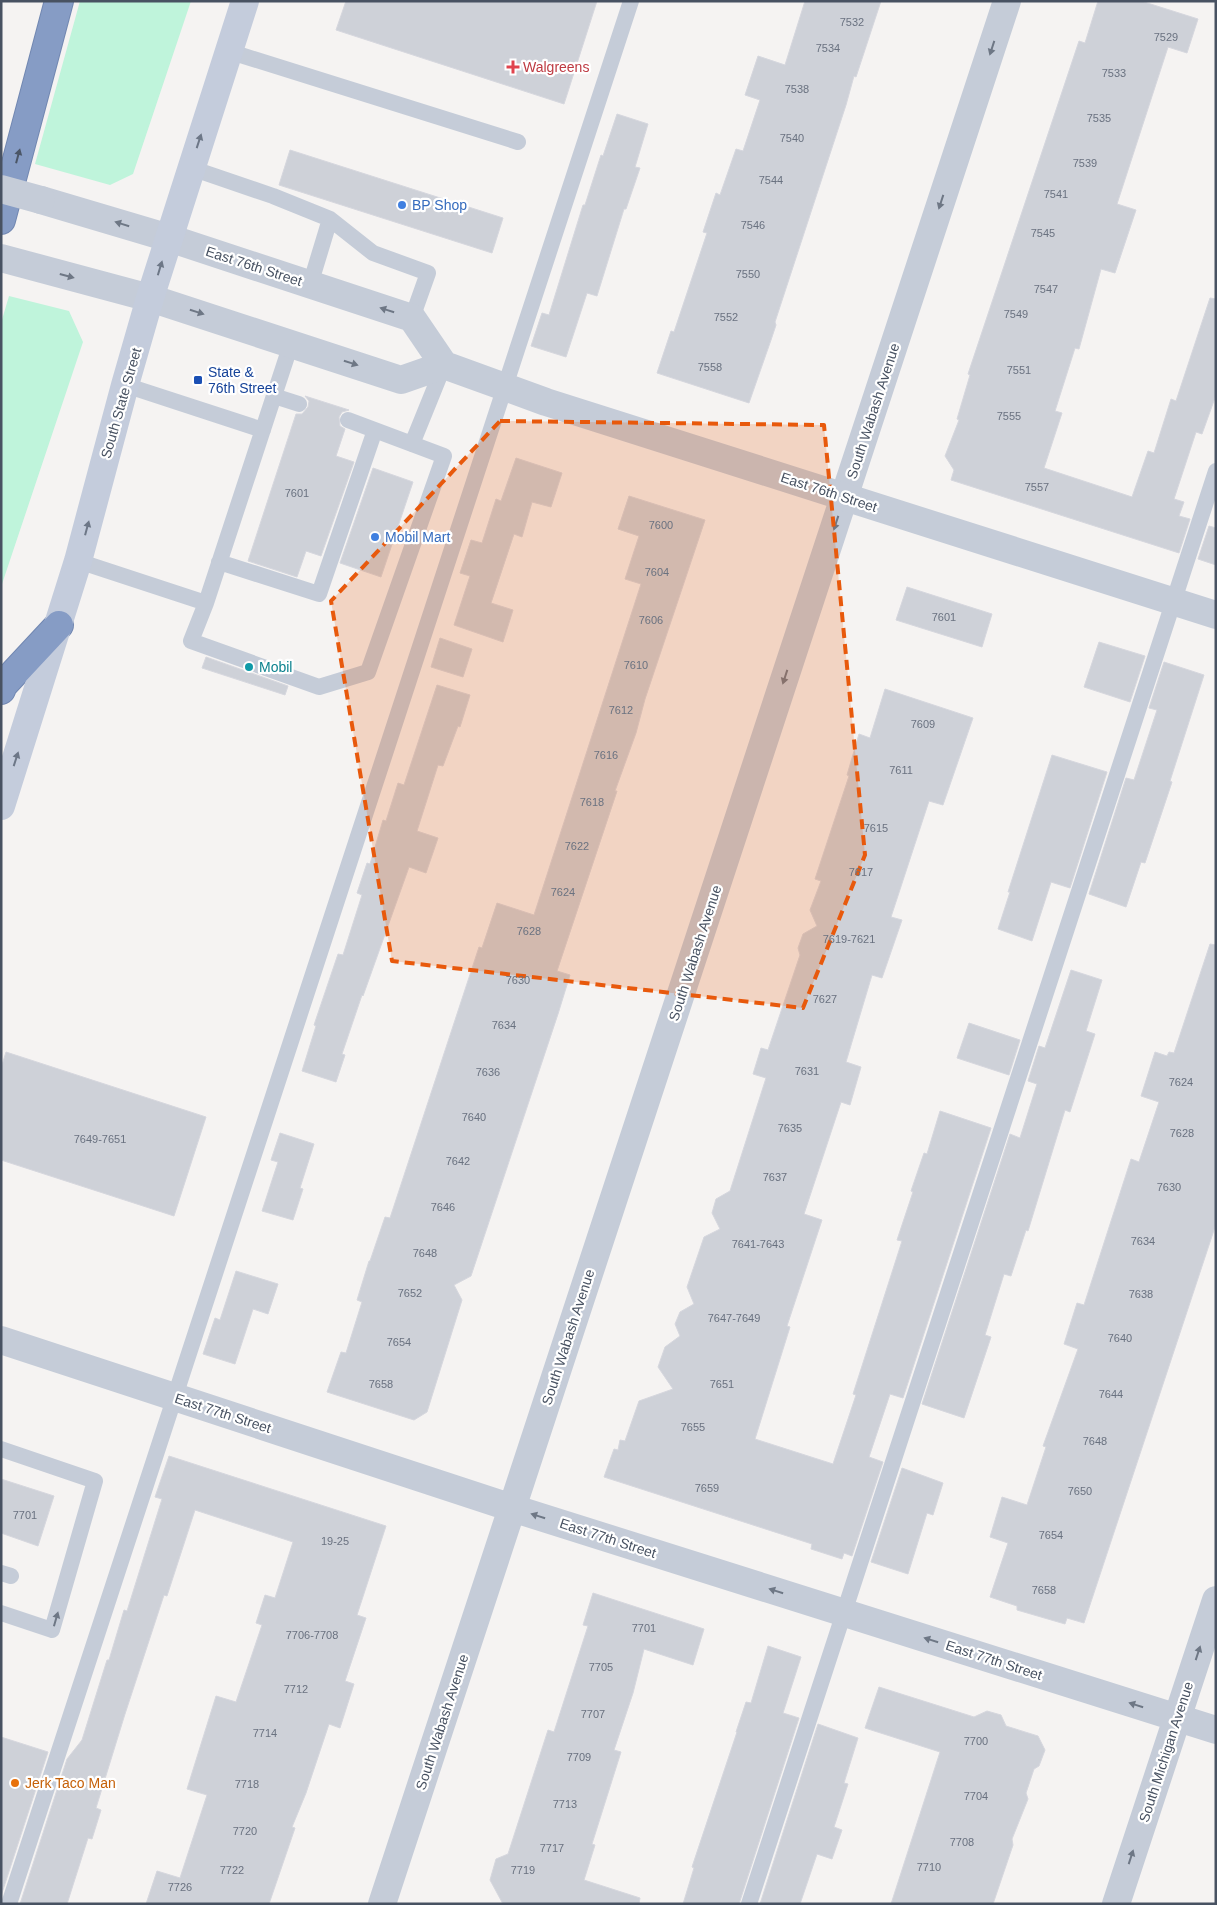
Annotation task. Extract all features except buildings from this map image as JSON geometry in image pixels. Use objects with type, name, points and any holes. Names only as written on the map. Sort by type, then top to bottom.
[{"type":"highway","points":[[1,220],[59,1]]},
{"type":"highway","points":[[1,690],[3,685],[59,625]]},
{"type":"main road","name":"South State Street","points":[[1,806],[59,625],[150,298],[245,1]]},
{"type":"street","name":"South Wabash Avenue","points":[[382,1904],[1007,1]]},
{"type":"street","name":"East 76th Street","points":[[1,189],[169,238],[412,318]]},
{"type":"street","points":[[11,261],[150,298],[401,380],[444,365],[412,318]]},
{"type":"street","name":"East 76th Street","points":[[444,365],[546,402],[1216,616]]},
{"type":"street","name":"East 77th Street","points":[[1,1340],[512,1508],[1216,1730]]},
{"type":"street","name":"South Michigan Avenue","points":[[1116,1904],[1216,1600]]},
{"type":"lane","points":[[10,1904],[631,1]]},
{"type":"lane","points":[[228,51],[518,142]]},
{"type":"lane","points":[[191,168],[273,196],[330,219],[373,253],[428,273],[412,318]]},
{"type":"lane","points":[[310,285],[330,219]]},
{"type":"lane","points":[[292,344],[206,602],[191,641],[319,687],[368,672],[444,456],[348,420]]},
{"type":"lane","points":[[412,444],[444,365]]},
{"type":"lane","points":[[125,385],[263,430]]},
{"type":"lane","points":[[274,396],[299,404]]},
{"type":"lane","points":[[219,562],[318,594],[375,430]]},
{"type":"lane","points":[[749,1904],[1216,471]]},
{"type":"lane","points":[[78,560],[206,602]]},
{"type":"lane","points":[[1,1449],[95,1481],[52,1630],[1,1613]]},
{"type":"highlighted area","points":[[500,421],[824,425],[865,855],[803,1008],[392,961],[331,601]]},
{"type":"green space","points":[[80,1],[191,1],[133,174],[110,185],[35,164]]},
{"type":"green space","points":[[9,296],[69,311],[83,342],[1,587],[1,323]]},
{"type":"place","name":"Walgreens","points":[[513,67]]},
{"type":"place","name":"BP Shop","points":[[402,205]]},
{"type":"place","name":"State & 76th Street","points":[[198,380]]},
{"type":"place","name":"Mobil Mart","points":[[375,537]]},
{"type":"place","name":"Mobil","points":[[249,667]]},
{"type":"place","name":"Jerk Taco Man","points":[[15,1783]]}]
